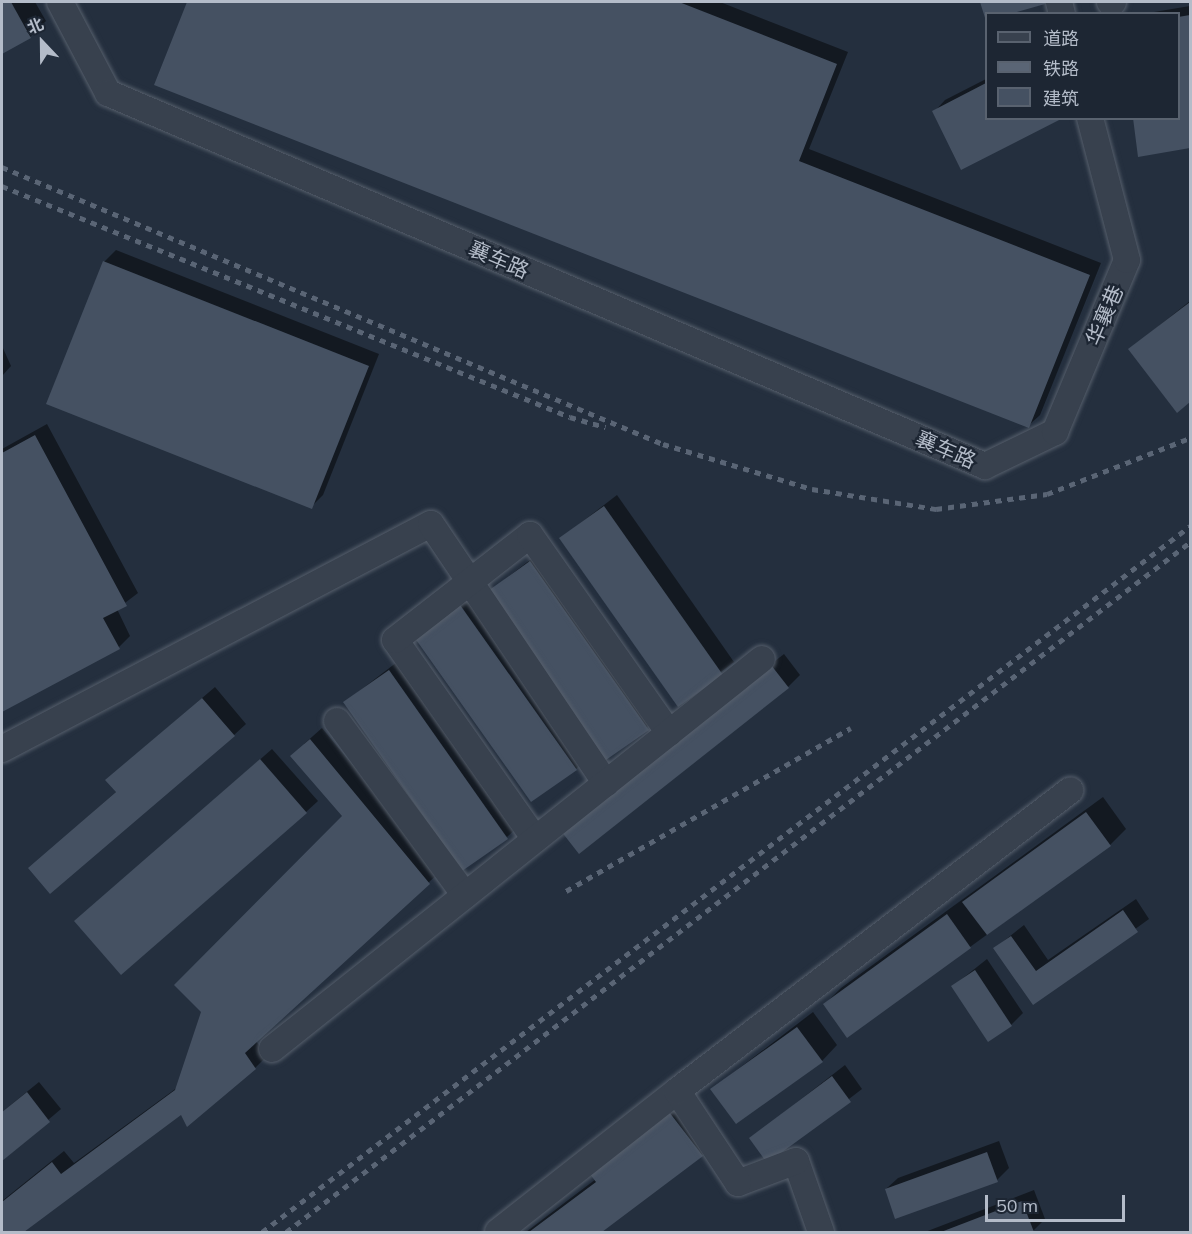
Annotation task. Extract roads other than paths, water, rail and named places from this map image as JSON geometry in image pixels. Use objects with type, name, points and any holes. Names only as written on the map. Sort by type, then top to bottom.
[{"type":"street","name":"襄车路","points":[[60,2],[108,93],[985,466]]},
{"type":"street","name":"华襄巷","points":[[985,466],[1055,432],[1127,260],[1091,120]]},
{"type":"street","points":[[2,749],[431,524],[606,783]]},
{"type":"street","points":[[535,839],[394,640],[530,535],[669,733]]},
{"type":"street","points":[[272,1049],[762,659]]},
{"type":"street","points":[[337,721],[465,895]]},
{"type":"street","points":[[498,1233],[677,1091],[1070,790]]},
{"type":"street","points":[[677,1091],[738,1183],[796,1161],[821,1233]]},
{"type":"railway","points":[[2,167],[663,444],[812,489],[936,509],[1047,494],[1190,438]]},
{"type":"railway","points":[[2,186],[570,417],[606,427]]},
{"type":"railway","points":[[262,1232],[1190,526]]},
{"type":"railway","points":[[286,1232],[1190,542]]},
{"type":"railway","points":[[566,891],[851,728]]}]
